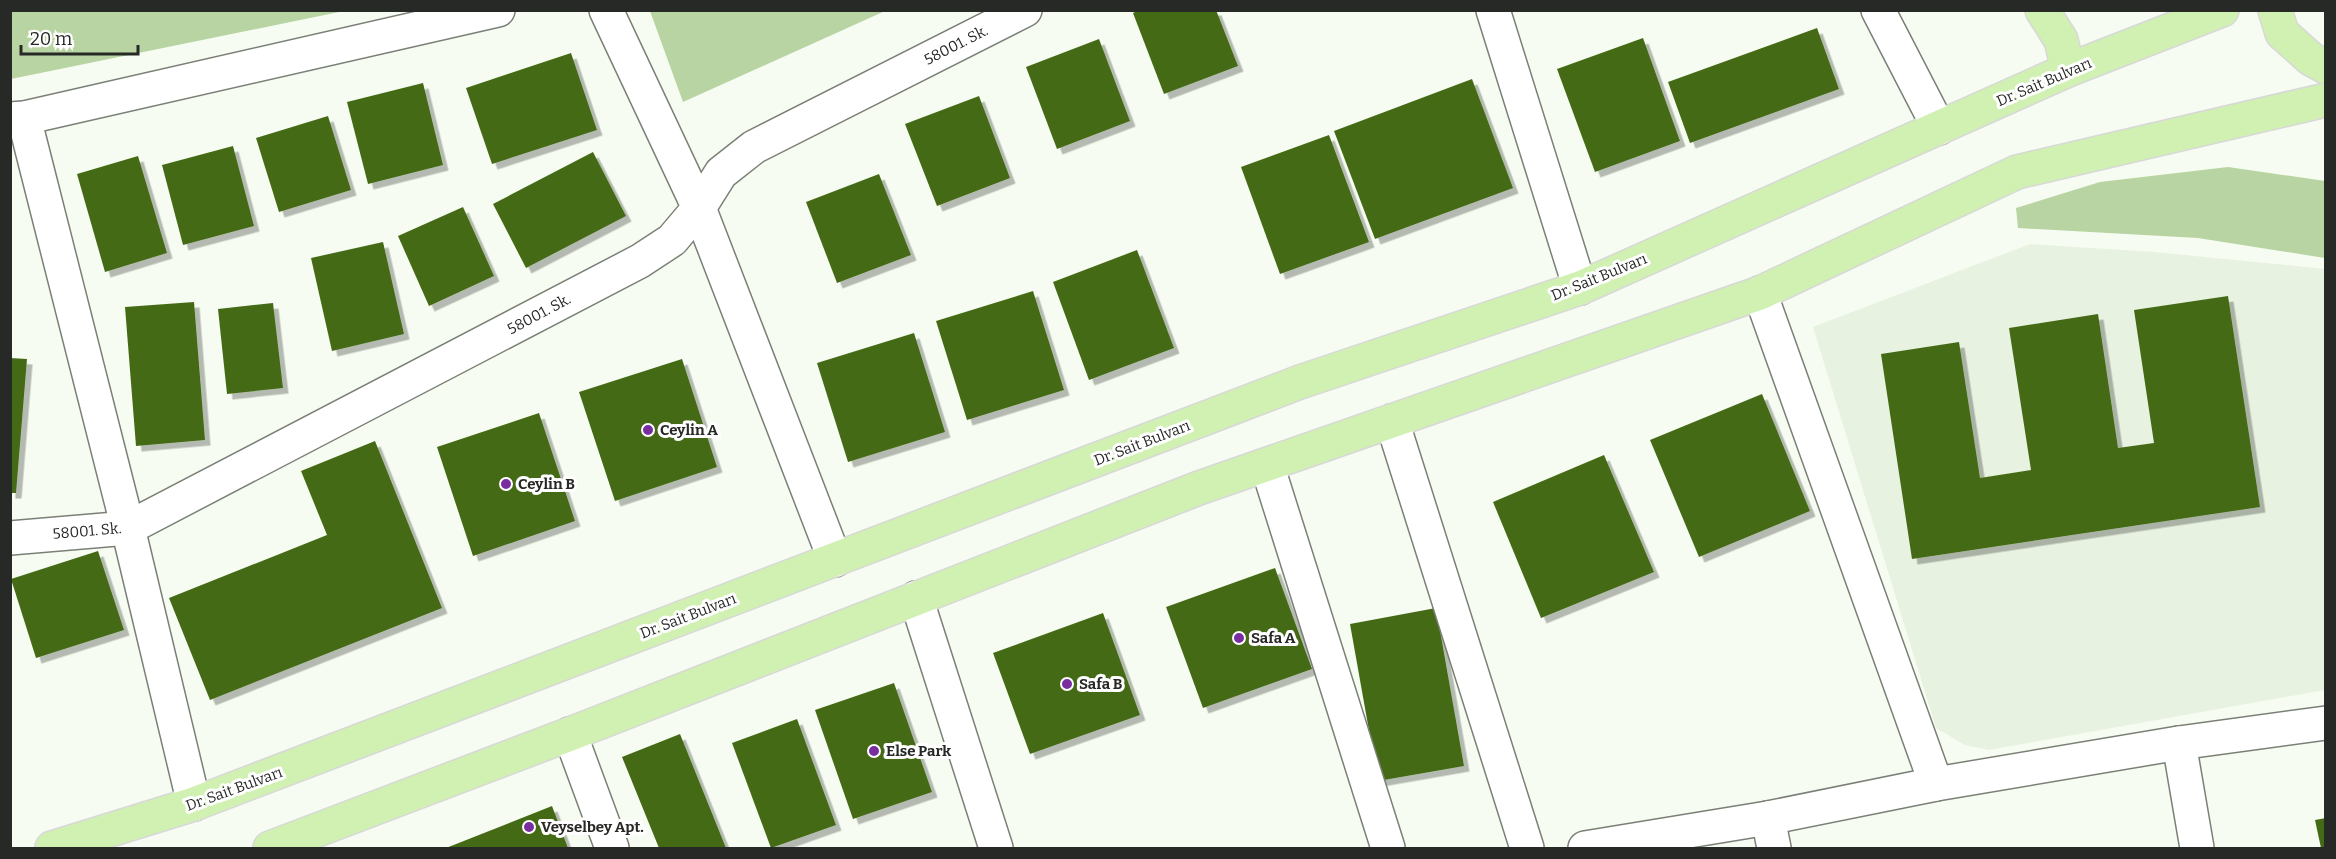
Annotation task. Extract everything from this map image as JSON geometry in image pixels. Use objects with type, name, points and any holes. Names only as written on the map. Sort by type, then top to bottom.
[{"type":"main road","points":[[2042,10],[2061,40],[2068,70]]},
{"type":"main road","name":"Dr. Sait Bulvarı","points":[[52,849],[194,804],[1300,382],[1580,288],[2068,70],[2222,10]]},
{"type":"main road","points":[[2275,10],[2282,33],[2311,59],[2325,67]]},
{"type":"main road","points":[[270,849],[1199,488],[1760,293],[2017,172],[2325,100]]},
{"type":"street","points":[[194,804],[128,528],[17,118],[498,10]]},
{"type":"street","points":[[606,10],[699,208],[835,560]]},
{"type":"street","name":"58001. Sk.","points":[[10,538],[128,528],[640,261],[672,240],[699,208],[721,173],[754,147],[1024,10]]},
{"type":"street","points":[[1493,10],[1580,288]]},
{"type":"street","points":[[1878,10],[1939,128]]},
{"type":"street","points":[[1760,293],[1936,784]]},
{"type":"street","points":[[1392,421],[1527,849]]},
{"type":"street","points":[[1267,465],[1388,849]]},
{"type":"street","points":[[915,598],[996,849]]},
{"type":"street","points":[[1585,849],[1771,833],[1936,784],[2179,743],[2325,723]]},
{"type":"street","points":[[570,734],[612,849]]},
{"type":"street","points":[[2179,743],[2197,849]]},
{"type":"shaded area","points":[[2030,244],[2154,252],[2325,269],[2325,690],[1989,750],[1965,745],[1936,728],[1813,327]]},
{"type":"green space","points":[[11,10],[344,10],[344,11],[11,79]]},
{"type":"green space","points":[[650,10],[885,11],[683,102]]},
{"type":"green space","points":[[2228,167],[2325,181],[2325,258],[2198,238],[2018,228],[2016,208],[2100,182]]},
{"type":"building","points":[[1139,10],[1216,10],[1238,66],[1164,94],[1133,13]]},
{"type":"building","points":[[1817,28],[1839,89],[1690,143],[1668,82]]},
{"type":"building","points":[[1643,38],[1680,141],[1595,172],[1557,69]]},
{"type":"building","points":[[1099,39],[1130,121],[1057,149],[1026,67]]},
{"type":"building","points":[[571,53],[597,130],[492,164],[466,88]]},
{"type":"building","points":[[1472,79],[1513,188],[1375,239],[1334,131]]},
{"type":"building","points":[[423,83],[443,165],[368,184],[347,102]]},
{"type":"building","points":[[979,96],[1010,178],[937,206],[905,124]]},
{"type":"building","points":[[328,116],[351,190],[279,212],[256,138]]},
{"type":"building","points":[[1329,135],[1369,242],[1280,274],[1241,167]]},
{"type":"building","points":[[233,146],[254,226],[183,245],[162,165]]},
{"type":"building","points":[[593,152],[626,216],[526,268],[493,204]]},
{"type":"building","points":[[138,156],[167,253],[105,272],[77,174]]},
{"type":"building","points":[[879,174],[911,255],[837,283],[806,202]]},
{"type":"building","points":[[463,207],[494,276],[429,306],[398,236]]},
{"type":"building","points":[[383,242],[404,334],[332,351],[311,258]]},
{"type":"building","points":[[1137,250],[1174,348],[1089,380],[1053,282]]},
{"type":"building","points":[[1033,291],[1064,390],[967,420],[936,321]]},
{"type":"building","points":[[2228,296],[2260,507],[1912,559],[1881,354],[1959,342],[1980,478],[2031,470],[2009,328],[2098,314],[2118,448],[2154,443],[2134,310]]},
{"type":"building","points":[[194,302],[205,440],[136,446],[125,307]]},
{"type":"building","points":[[273,303],[283,388],[227,394],[218,309]]},
{"type":"building","points":[[914,333],[945,432],[848,462],[817,363]]},
{"type":"building","points":[[10,358],[27,359],[16,493],[10,493]]},
{"type":"building","name":"Ceylin A","points":[[682,359],[717,467],[615,501],[579,392]]},
{"type":"building","points":[[1762,394],[1810,511],[1699,557],[1650,440]]},
{"type":"building","name":"Ceylin B","points":[[539,413],[575,521],[473,556],[437,447]]},
{"type":"building","points":[[375,441],[442,608],[210,700],[169,598],[327,535],[301,471]]},
{"type":"building","points":[[1604,455],[1654,572],[1541,618],[1493,502]]},
{"type":"building","points":[[98,551],[124,630],[36,658],[11,579]]},
{"type":"building","name":"Safa A","points":[[1275,568],[1312,669],[1203,708],[1166,607]]},
{"type":"building","points":[[1436,608],[1464,766],[1378,781],[1350,624]]},
{"type":"building","name":"Safa B","points":[[1103,613],[1140,715],[1030,754],[993,653]]},
{"type":"building","name":"Else Park","points":[[894,683],[932,792],[853,819],[815,710]]},
{"type":"building","points":[[797,719],[836,825],[771,848],[732,743]]},
{"type":"building","points":[[680,734],[726,848],[659,848],[622,757]]},
{"type":"building","name":"Veyselbey Apt.","points":[[552,806],[568,848],[446,848]]},
{"type":"building","points":[[2326,818],[2326,848],[2321,848],[2315,820]]},
{"type":"place","name":"Ceylin A","points":[[648,430]]},
{"type":"place","name":"Ceylin B","points":[[506,484]]},
{"type":"place","name":"Safa A","points":[[1239,638]]},
{"type":"place","name":"Safa B","points":[[1067,684]]},
{"type":"place","name":"Else Park","points":[[874,751]]},
{"type":"place","name":"Veyselbey Apt.","points":[[529,827]]}]
